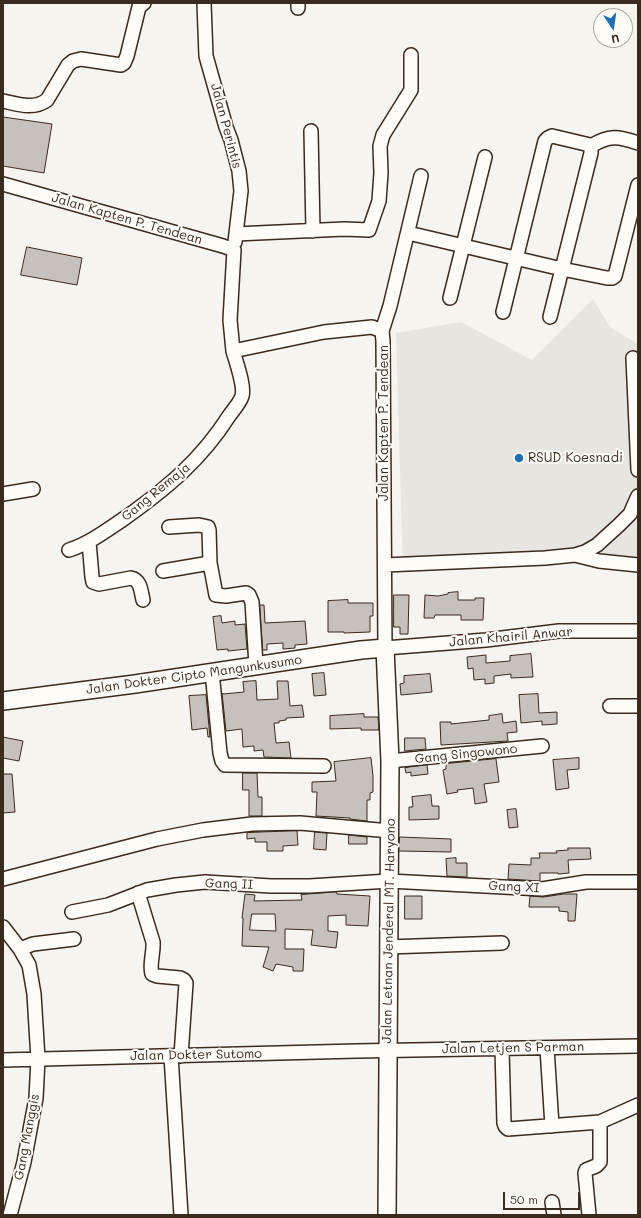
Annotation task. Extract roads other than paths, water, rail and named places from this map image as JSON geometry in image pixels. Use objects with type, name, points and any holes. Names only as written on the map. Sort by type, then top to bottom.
[{"type":"main road","name":"Jalan Dokter Cipto Mangunkusumo","points":[[3,701],[361,650],[385,648]]},
{"type":"main road","name":"Jalan Letnan Jenderal MT. Haryono","points":[[385,648],[390,761],[387,1215]]},
{"type":"street","points":[[3,101],[25,105],[42,104],[54,90],[68,65],[77,60],[121,65],[124,63],[139,8],[144,3]]},
{"type":"street","name":"Jalan Perintis","points":[[204,3],[206,56],[233,145],[239,171],[241,191],[234,250]]},
{"type":"street","points":[[236,234],[344,229],[369,230],[375,215],[379,195],[381,173],[380,146],[383,135],[411,90],[411,55]]},
{"type":"street","points":[[310,131],[313,231]]},
{"type":"street","points":[[503,312],[546,139],[552,136],[591,146]]},
{"type":"street","points":[[591,146],[604,138],[618,137],[638,143]]},
{"type":"street","points":[[550,317],[591,152],[591,146]]},
{"type":"street","points":[[450,298],[485,157]]},
{"type":"street","points":[[383,326],[390,306],[421,176]]},
{"type":"street","name":"Jalan Kapten P. Tendean","points":[[3,184],[234,250]]},
{"type":"street","points":[[408,233],[516,259],[612,278],[615,276],[638,185]]},
{"type":"street","points":[[233,351],[230,320],[234,250]]},
{"type":"street","name":"Jalan Kapten P. Tendean","points":[[233,351],[324,332],[383,326],[385,648]]},
{"type":"street","name":"Gang Remaja","points":[[69,550],[89,542],[130,514],[179,476],[197,459],[217,435],[242,395],[242,384],[233,351]]},
{"type":"street","points":[[633,358],[638,470]]},
{"type":"street","points":[[3,494],[33,489]]},
{"type":"street","points":[[384,565],[546,558],[575,555],[597,546],[630,514],[638,496]]},
{"type":"street","points":[[169,527],[199,525],[208,527],[210,563],[216,595],[226,596],[246,593],[251,597],[256,665]]},
{"type":"street","points":[[89,542],[92,577],[94,582],[99,584],[123,579],[134,579],[139,583],[143,600]]},
{"type":"street","points":[[575,555],[599,561],[638,565]]},
{"type":"street","points":[[163,571],[210,563]]},
{"type":"street","name":"Jalan Khairil Anwar","points":[[385,648],[486,640],[559,631],[638,631]]},
{"type":"street","points":[[212,672],[220,753],[222,762],[225,765],[324,766]]},
{"type":"street","points":[[610,706],[638,706]]},
{"type":"street","name":"Gang Singowono","points":[[390,761],[542,746]]},
{"type":"street","points":[[3,879],[157,839],[203,830],[252,824],[300,823],[390,830]]},
{"type":"street","name":"Gang XI","points":[[389,881],[542,889],[586,882],[638,882]]},
{"type":"street","name":"Gang II","points":[[72,912],[108,905],[138,893],[176,885],[205,882],[271,886],[310,886],[389,881]]},
{"type":"street","points":[[138,893],[153,942],[152,974],[157,976],[180,978],[186,983],[176,1056],[181,1215]]},
{"type":"street","name":"Gang Manggis","points":[[3,927],[20,949],[29,965],[33,982],[38,1059],[36,1098],[24,1162],[8,1212]]},
{"type":"street","points":[[20,949],[33,944],[74,938]]},
{"type":"street","points":[[388,947],[502,943]]},
{"type":"street","name":"Jalan Letjen S Parman","points":[[388,1050],[638,1046]]},
{"type":"street","points":[[547,1048],[552,1126]]},
{"type":"street","points":[[502,1049],[505,1126],[509,1129],[600,1122],[638,1106]]},
{"type":"street","name":"Jalan Dokter Sutomo","points":[[3,1060],[388,1050]]},
{"type":"street","points":[[589,1215],[585,1173],[586,1170],[596,1166],[600,1162],[600,1122]]},
{"type":"place","name":"RSUD Koesnadi","points":[[519,458]]}]
